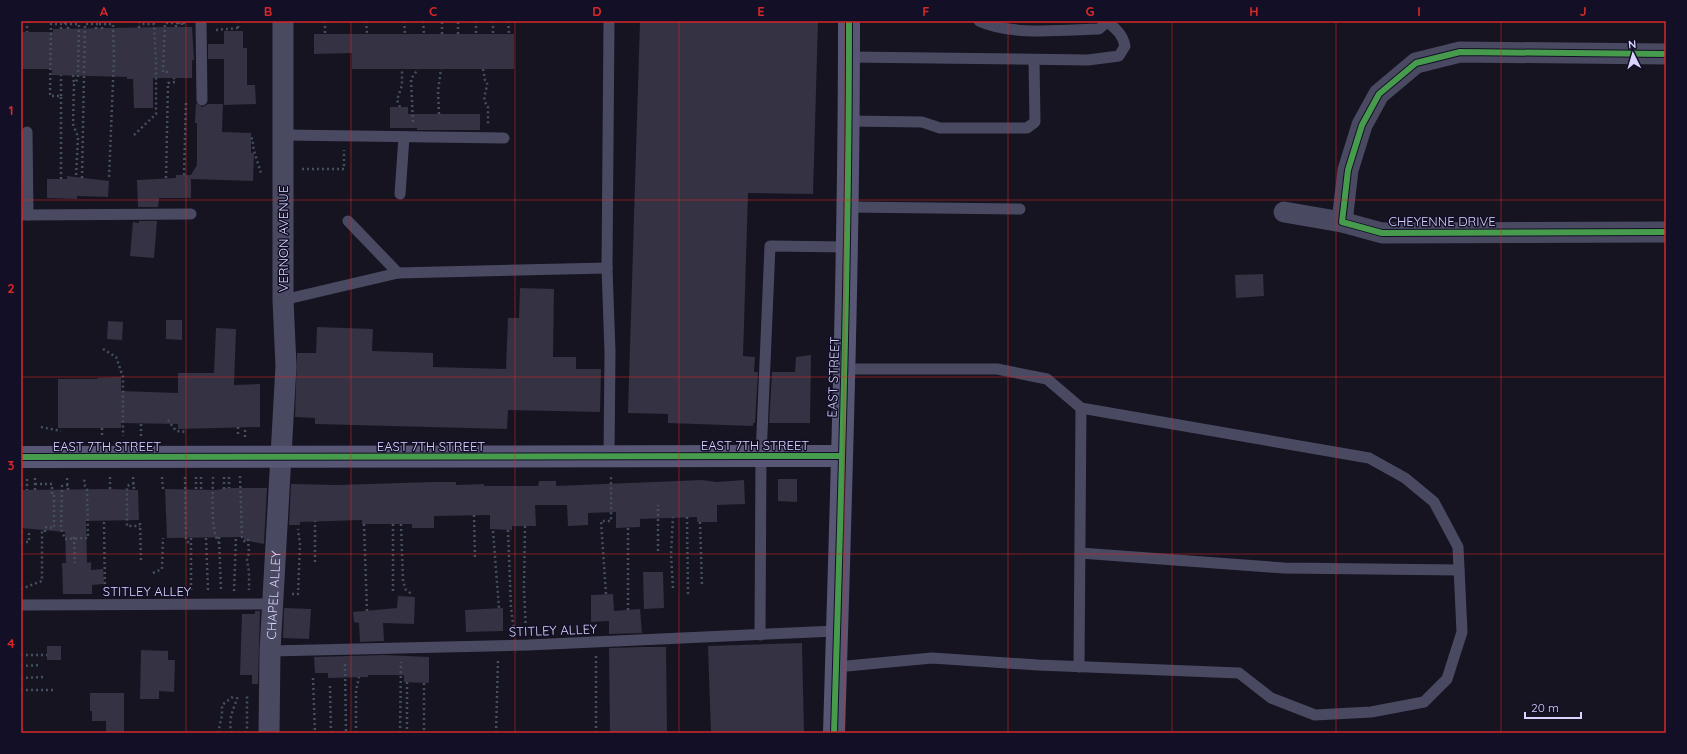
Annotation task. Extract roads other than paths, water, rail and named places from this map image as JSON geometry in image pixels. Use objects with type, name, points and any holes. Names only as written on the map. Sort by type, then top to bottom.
[{"type":"main road","name":"EAST STREET","points":[[834,733],[848,207],[849,21]]},
{"type":"main road","name":"EAST 7TH STREET","points":[[21,457],[280,457],[610,465],[761,456],[841,456]]},
{"type":"street","name":"VERNON AVENUE","points":[[280,457],[286,366],[283,300],[283,21]]},
{"type":"street","points":[[1342,222],[1348,170],[1362,125],[1379,94],[1416,63],[1460,52],[1666,54]]},
{"type":"street","name":"CHEYENNE DRIVE","points":[[1284,212],[1342,222],[1382,233],[1666,232]]},
{"type":"street","name":"CHAPEL ALLEY","points":[[269,733],[270,651],[274,604],[280,457]]},
{"type":"lane","points":[[200,21],[202,100]]},
{"type":"lane","points":[[609,21],[607,268],[610,352],[610,465]]},
{"type":"lane","points":[[849,57],[1088,60],[1119,56],[1125,46],[1124,40],[1119,32],[1108,22],[1098,29],[1020,31],[989,26],[978,21]]},
{"type":"lane","points":[[849,121],[922,122],[940,128],[1027,128],[1035,122],[1034,60]]},
{"type":"lane","points":[[27,132],[24,215],[192,214]]},
{"type":"lane","points":[[284,135],[504,138]]},
{"type":"lane","points":[[400,194],[409,137]]},
{"type":"lane","points":[[848,207],[1020,209]]},
{"type":"lane","points":[[348,221],[398,273]]},
{"type":"lane","points":[[760,635],[761,456],[770,246],[847,247]]},
{"type":"lane","points":[[283,300],[398,273],[607,268]]},
{"type":"lane","points":[[836,667],[932,658],[1079,667],[1239,674],[1271,698],[1315,716],[1370,712],[1424,702],[1447,679],[1462,632],[1458,547],[1434,502],[1405,478],[1369,458],[1081,408],[1048,379],[997,369],[844,369]]},
{"type":"lane","points":[[1079,667],[1081,408]]},
{"type":"lane","points":[[1080,553],[1284,568],[1459,570]]},
{"type":"lane","name":"STITLEY ALLEY","points":[[21,605],[274,604]]},
{"type":"lane","name":"STITLEY ALLEY","points":[[270,651],[515,646],[836,631]]}]
